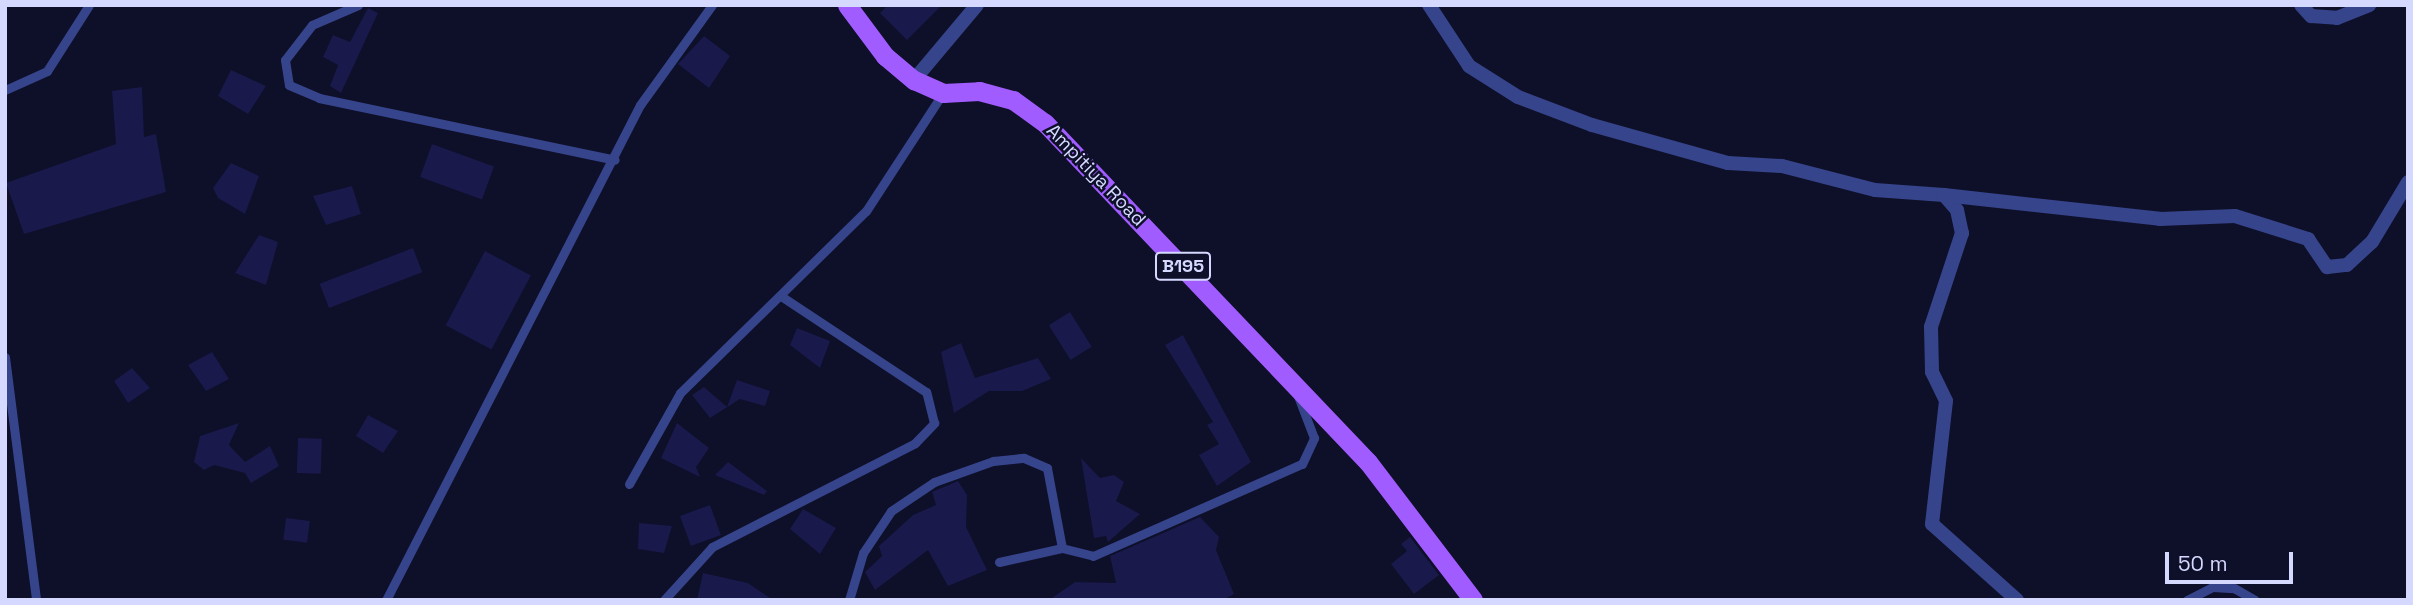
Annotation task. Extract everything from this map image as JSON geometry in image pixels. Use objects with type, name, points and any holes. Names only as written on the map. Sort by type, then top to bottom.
[{"type":"main road","name":"Ampitiya Road","points":[[847,5],[885,56],[914,80],[943,93],[979,91],[1013,100],[1045,122],[1368,462],[1473,600]]},
{"type":"street","points":[[914,80],[977,5]]},
{"type":"street","points":[[1429,5],[1469,66],[1518,97],[1580,120],[1728,163],[1782,166],[1875,190],[2160,219],[2235,216],[2308,239],[2327,267],[2347,265],[2372,242],[2408,182]]},
{"type":"street","points":[[2301,5],[2311,16],[2337,18],[2369,5]]},
{"type":"street","points":[[1944,195],[1957,210],[1962,233],[1931,327],[1932,372],[1946,401],[1932,524],[2017,600]]},
{"type":"lane","points":[[5,90],[47,71],[89,5]]},
{"type":"lane","points":[[358,5],[312,25],[285,60],[289,85],[319,98],[615,160]]},
{"type":"lane","points":[[386,600],[615,160],[640,105],[712,5]]},
{"type":"lane","points":[[629,484],[680,393],[866,211],[943,93]]},
{"type":"lane","points":[[664,600],[712,547],[915,443],[934,423],[926,392],[781,296]]},
{"type":"lane","points":[[5,357],[36,600]]},
{"type":"lane","points":[[999,562],[1062,548],[1093,556],[1302,464],[1314,438],[1291,378]]},
{"type":"lane","points":[[849,600],[863,553],[891,510],[934,482],[993,461],[1024,458],[1047,468],[1062,548]]},
{"type":"lane","points":[[2187,600],[2212,587],[2234,588],[2255,600]]},
{"type":"building","points":[[888,5],[942,5],[907,40],[880,13]]},
{"type":"building","points":[[368,8],[378,13],[341,93],[330,86],[338,65],[323,57],[333,35],[350,42]]},
{"type":"building","points":[[704,36],[730,56],[709,88],[678,64]]},
{"type":"building","points":[[231,70],[266,86],[248,114],[218,96]]},
{"type":"building","points":[[142,87],[144,137],[156,134],[166,192],[24,234],[6,183],[116,144],[112,91]]},
{"type":"building","points":[[432,144],[494,167],[482,199],[420,177]]},
{"type":"building","points":[[231,163],[259,176],[245,214],[218,198],[213,188]]},
{"type":"building","points":[[352,186],[361,214],[326,225],[313,196]]},
{"type":"building","points":[[259,235],[278,242],[266,285],[235,273]]},
{"type":"building","points":[[413,248],[422,272],[329,308],[320,284]]},
{"type":"building","points":[[485,251],[531,275],[491,350],[446,325]]},
{"type":"building","points":[[1070,312],[1092,347],[1071,360],[1049,325]]},
{"type":"building","points":[[797,328],[830,341],[820,368],[790,345]]},
{"type":"building","points":[[1183,335],[1251,462],[1217,486],[1199,455],[1219,444],[1207,425],[1213,422],[1165,345]]},
{"type":"building","points":[[961,343],[975,378],[1038,358],[1051,379],[1022,391],[989,391],[954,413],[941,352]]},
{"type":"building","points":[[212,352],[229,379],[206,391],[188,365]]},
{"type":"building","points":[[132,368],[150,388],[128,403],[114,381]]},
{"type":"building","points":[[737,380],[770,391],[765,406],[740,399],[710,418],[692,395],[704,387],[727,407]]},
{"type":"building","points":[[368,415],[398,431],[383,453],[356,436]]},
{"type":"building","points":[[239,423],[229,445],[245,462],[270,446],[279,466],[251,483],[245,473],[214,465],[204,470],[194,462],[200,436]]},
{"type":"building","points":[[677,423],[709,448],[696,467],[700,477],[661,458]]},
{"type":"building","points":[[298,438],[322,439],[321,474],[297,473]]},
{"type":"building","points":[[1081,458],[1100,478],[1114,475],[1124,482],[1116,501],[1140,514],[1108,542],[1106,536],[1094,538]]},
{"type":"building","points":[[728,462],[767,491],[764,495],[715,475]]},
{"type":"building","points":[[958,481],[967,495],[966,527],[987,570],[948,586],[928,550],[875,590],[865,572],[882,556],[879,546],[913,515],[936,505],[932,492]]},
{"type":"building","points":[[710,505],[721,535],[691,546],[680,516]]},
{"type":"building","points":[[803,509],[836,528],[820,554],[790,529]]},
{"type":"building","points":[[1200,517],[1219,537],[1216,550],[1234,594],[1223,600],[1049,600],[1075,582],[1116,583],[1110,556]]},
{"type":"building","points":[[286,518],[310,521],[307,543],[283,540]]},
{"type":"building","points":[[639,523],[672,526],[664,553],[638,549]]},
{"type":"building","points":[[1410,537],[1439,575],[1414,594],[1391,564],[1407,551],[1401,544]]},
{"type":"building","points":[[703,573],[748,583],[773,600],[697,600]]}]
